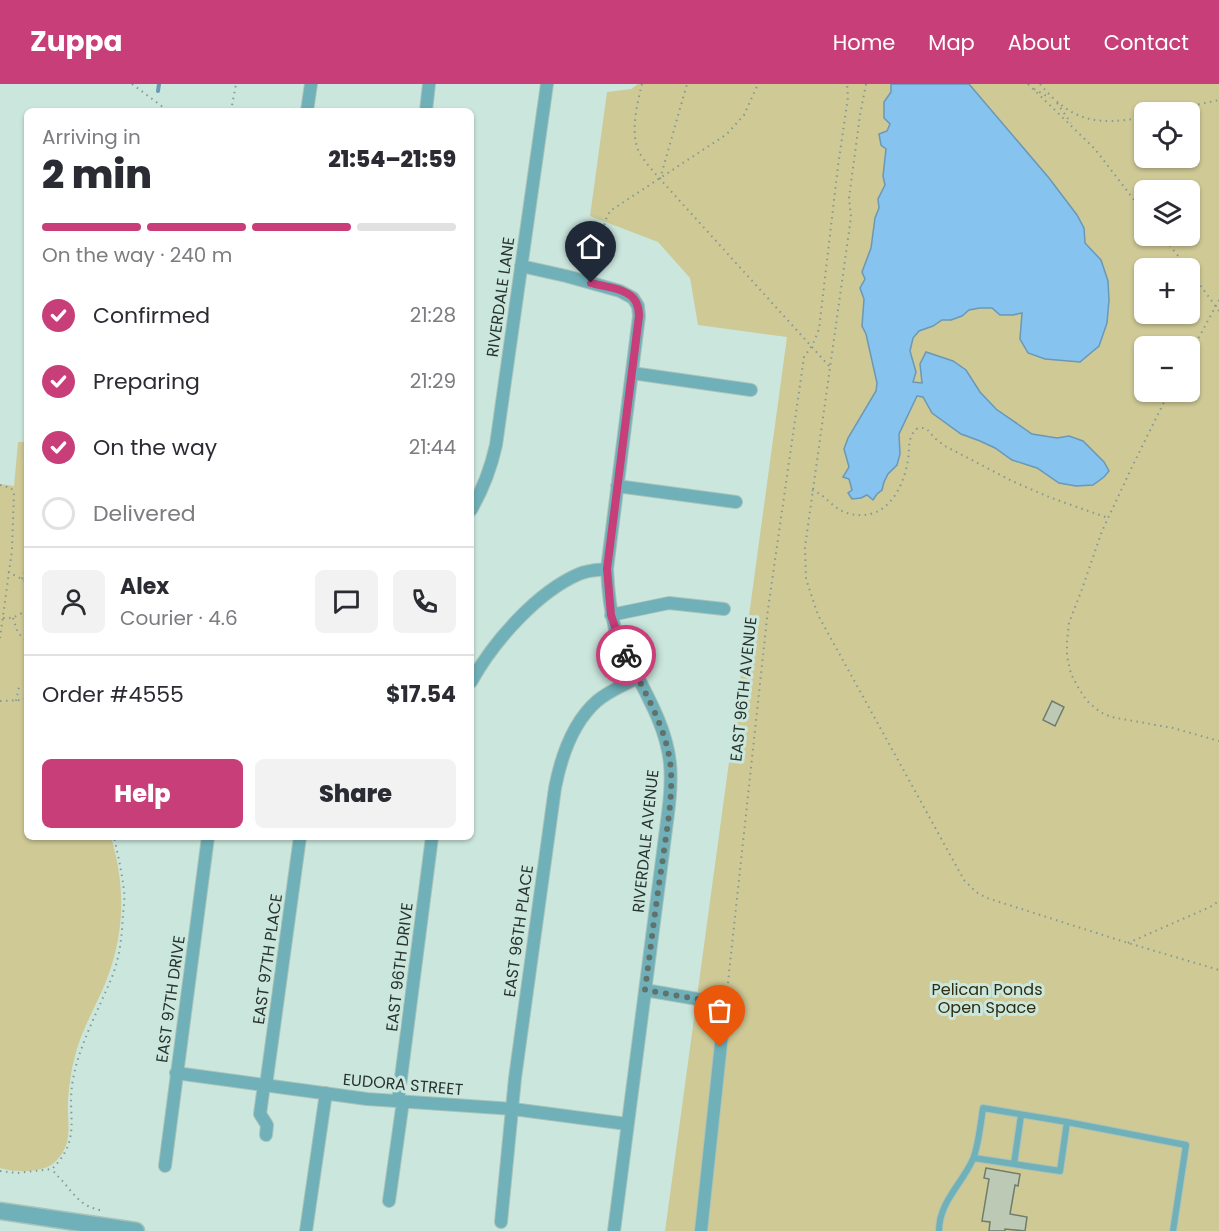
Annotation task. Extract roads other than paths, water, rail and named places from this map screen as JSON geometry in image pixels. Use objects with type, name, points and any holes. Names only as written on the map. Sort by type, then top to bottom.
[{"type":"street","points":[[307,108],[311,84]]},
{"type":"street","points":[[426,108],[429,84]]},
{"type":"street","name":"RIVERDALE LANE","points":[[474,504],[492,464],[496,445],[547,84]]},
{"type":"street","name":"RIVERDALE AVENUE","points":[[521,266],[620,291],[636,301],[639,316],[607,569],[611,615],[619,639],[659,722],[670,762],[670,777],[666,829],[614,1231]]},
{"type":"street","points":[[632,374],[751,390]]},
{"type":"street","points":[[617,486],[736,502]]},
{"type":"street","points":[[474,677],[494,646],[529,609],[558,586],[580,573],[607,569]]},
{"type":"street","points":[[611,615],[669,603],[724,609]]},
{"type":"street","name":"EAST 96TH PLACE","points":[[501,1222],[516,1066],[560,766],[569,743],[585,714],[603,696],[637,678]]},
{"type":"street","name":"EAST 97TH DRIVE","points":[[165,1166],[208,840]]},
{"type":"street","name":"EAST 97TH PLACE","points":[[267,1135],[267,1125],[260,1114],[300,840]]},
{"type":"street","name":"EAST 96TH DRIVE","points":[[389,1201],[432,840]]},
{"type":"street","points":[[645,990],[709,1001],[720,1011],[723,1025],[701,1231]]},
{"type":"street","name":"EUDORA STREET","points":[[176,1073],[367,1099],[513,1110],[627,1124]]},
{"type":"street","points":[[306,1231],[326,1093]]},
{"type":"street","points":[[0,1211],[136,1231]]},
{"type":"lane","points":[[939,1231],[940,1215],[947,1200],[974,1158],[983,1107],[1186,1145],[1173,1231]]},
{"type":"lane","points":[[1014,1164],[1021,1115]]},
{"type":"lane","points":[[974,1158],[1060,1171],[1067,1122]]},
{"type":"water","points":[[891,84],[969,84],[1049,178],[1077,215],[1084,228],[1085,243],[1101,260],[1108,281],[1107,323],[1099,346],[1080,362],[1045,359],[1028,353],[1020,339],[1022,313],[1000,315],[992,308],[980,308],[969,310],[962,316],[951,320],[942,320],[919,331],[913,338],[910,351],[916,372],[913,382],[922,383],[920,364],[926,352],[953,361],[966,370],[980,392],[996,409],[1032,434],[1057,438],[1069,436],[1083,441],[1104,462],[1109,471],[1093,485],[1076,486],[1059,483],[1037,468],[1012,460],[995,448],[961,434],[932,413],[923,397],[917,396],[899,434],[900,454],[897,465],[888,474],[882,490],[873,500],[867,495],[852,499],[848,493],[852,490],[849,479],[843,477],[849,467],[844,449],[848,438],[876,391],[877,383],[866,334],[862,326],[864,299],[860,288],[865,279],[862,272],[871,248],[875,218],[879,208],[878,199],[885,185],[883,176],[886,149],[881,145],[879,134],[887,131],[890,124],[884,118],[884,102],[891,92]]},
{"type":"waterway","points":[[158,91],[159,84]]},
{"type":"park label","name":"Pelican Ponds Open Space","points":[[987,998]]}]
